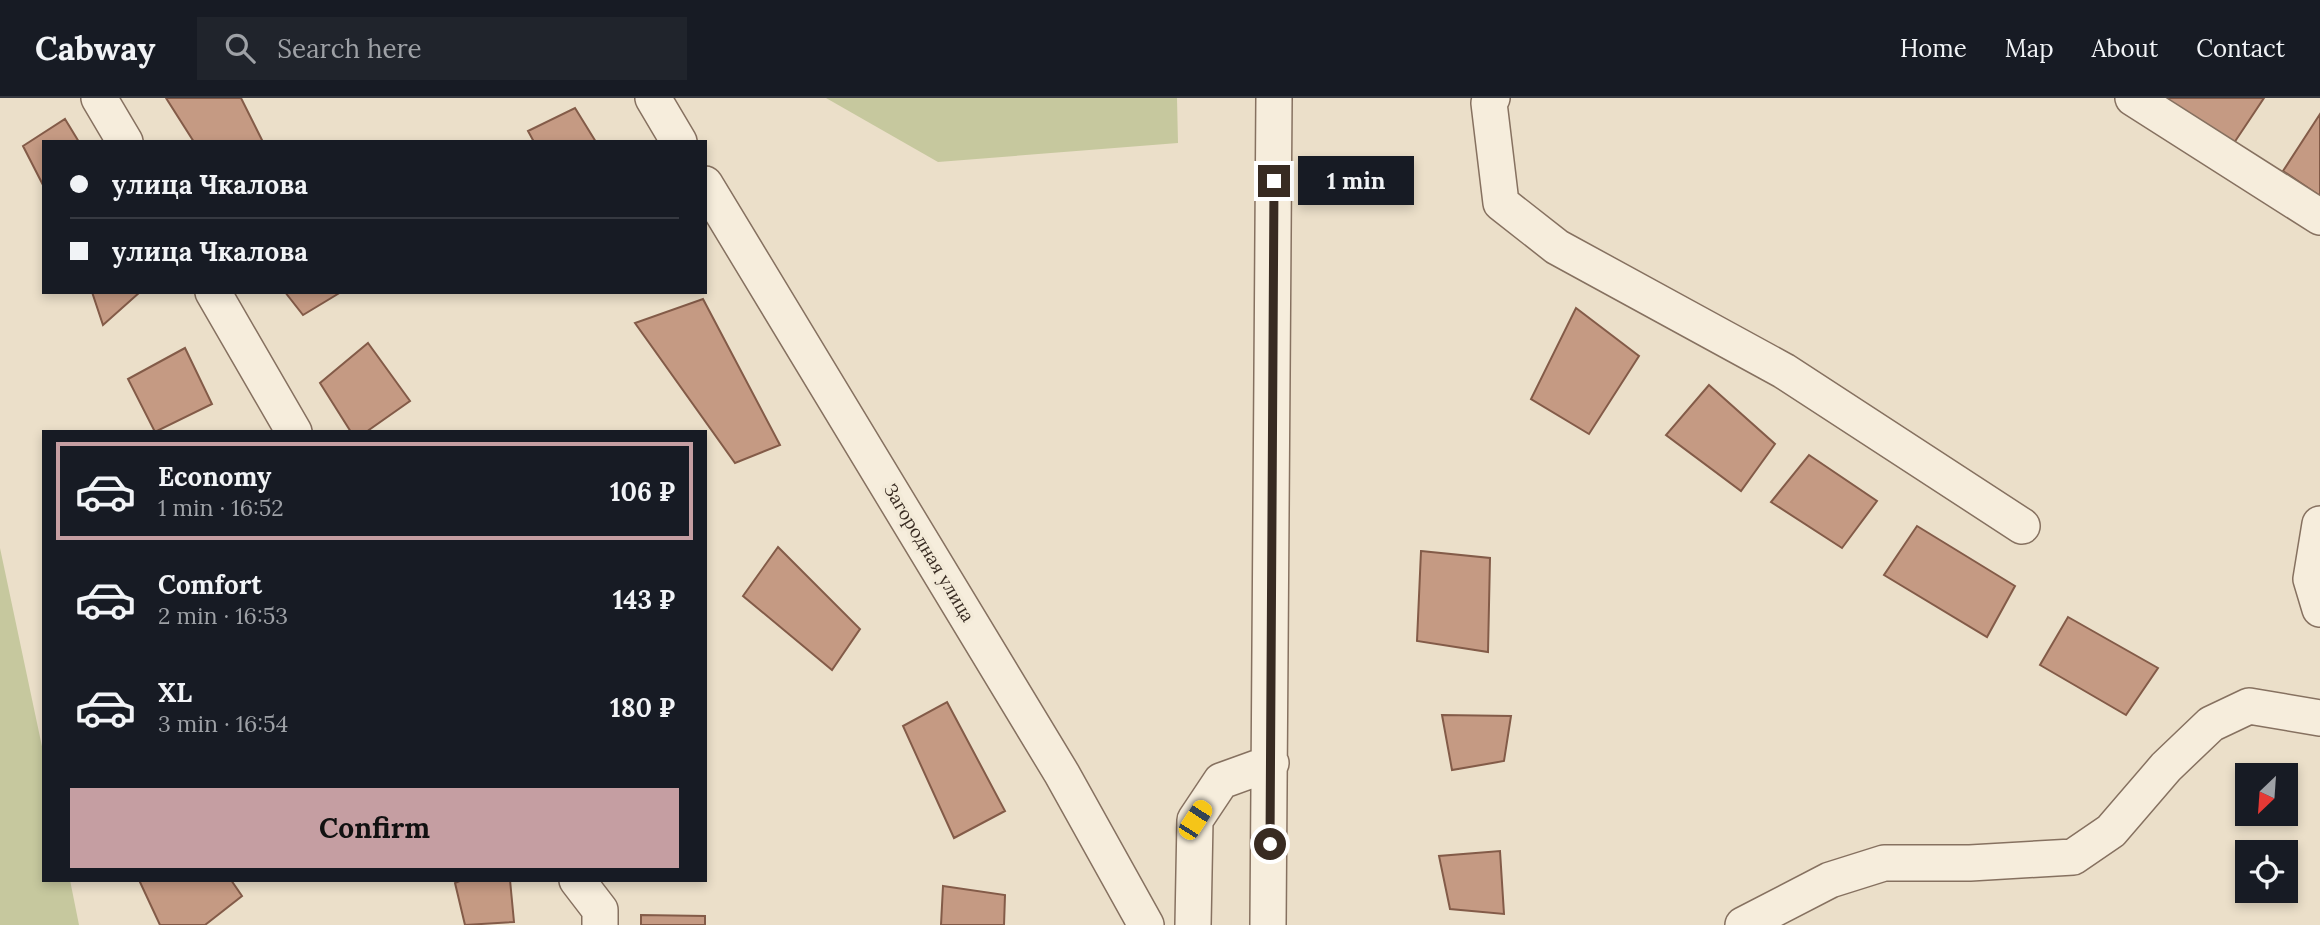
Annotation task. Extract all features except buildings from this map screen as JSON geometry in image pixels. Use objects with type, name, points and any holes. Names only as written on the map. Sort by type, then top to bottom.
[{"type":"street","points":[[99,98],[124,140]]},
{"type":"street","points":[[653,98],[678,140]]},
{"type":"street","points":[[1268,925],[1274,98]]},
{"type":"street","points":[[1492,98],[1489,103],[1501,203],[1557,247],[1784,371],[2022,526]]},
{"type":"street","points":[[2133,98],[2320,217]]},
{"type":"street","name":"Загородная улица","points":[[707,187],[1062,774],[1146,925]]},
{"type":"street","points":[[214,294],[293,430]]},
{"type":"street","points":[[2320,524],[2311,579],[2320,608]]},
{"type":"street","points":[[1742,925],[1830,880],[1884,863],[1970,863],[2073,857],[2111,831],[2166,767],[2211,724],[2249,706],[2320,718]]},
{"type":"street","points":[[1192,925],[1195,820],[1221,781],[1271,762]]},
{"type":"street","points":[[579,882],[600,910],[600,925]]},
{"type":"green space","points":[[826,98],[1177,98],[1178,143],[938,162]]},
{"type":"green space","points":[[0,548],[42,747],[42,882],[70,882],[79,925],[0,925]]},
{"type":"route","points":[[1270,844],[1274,181]]}]
